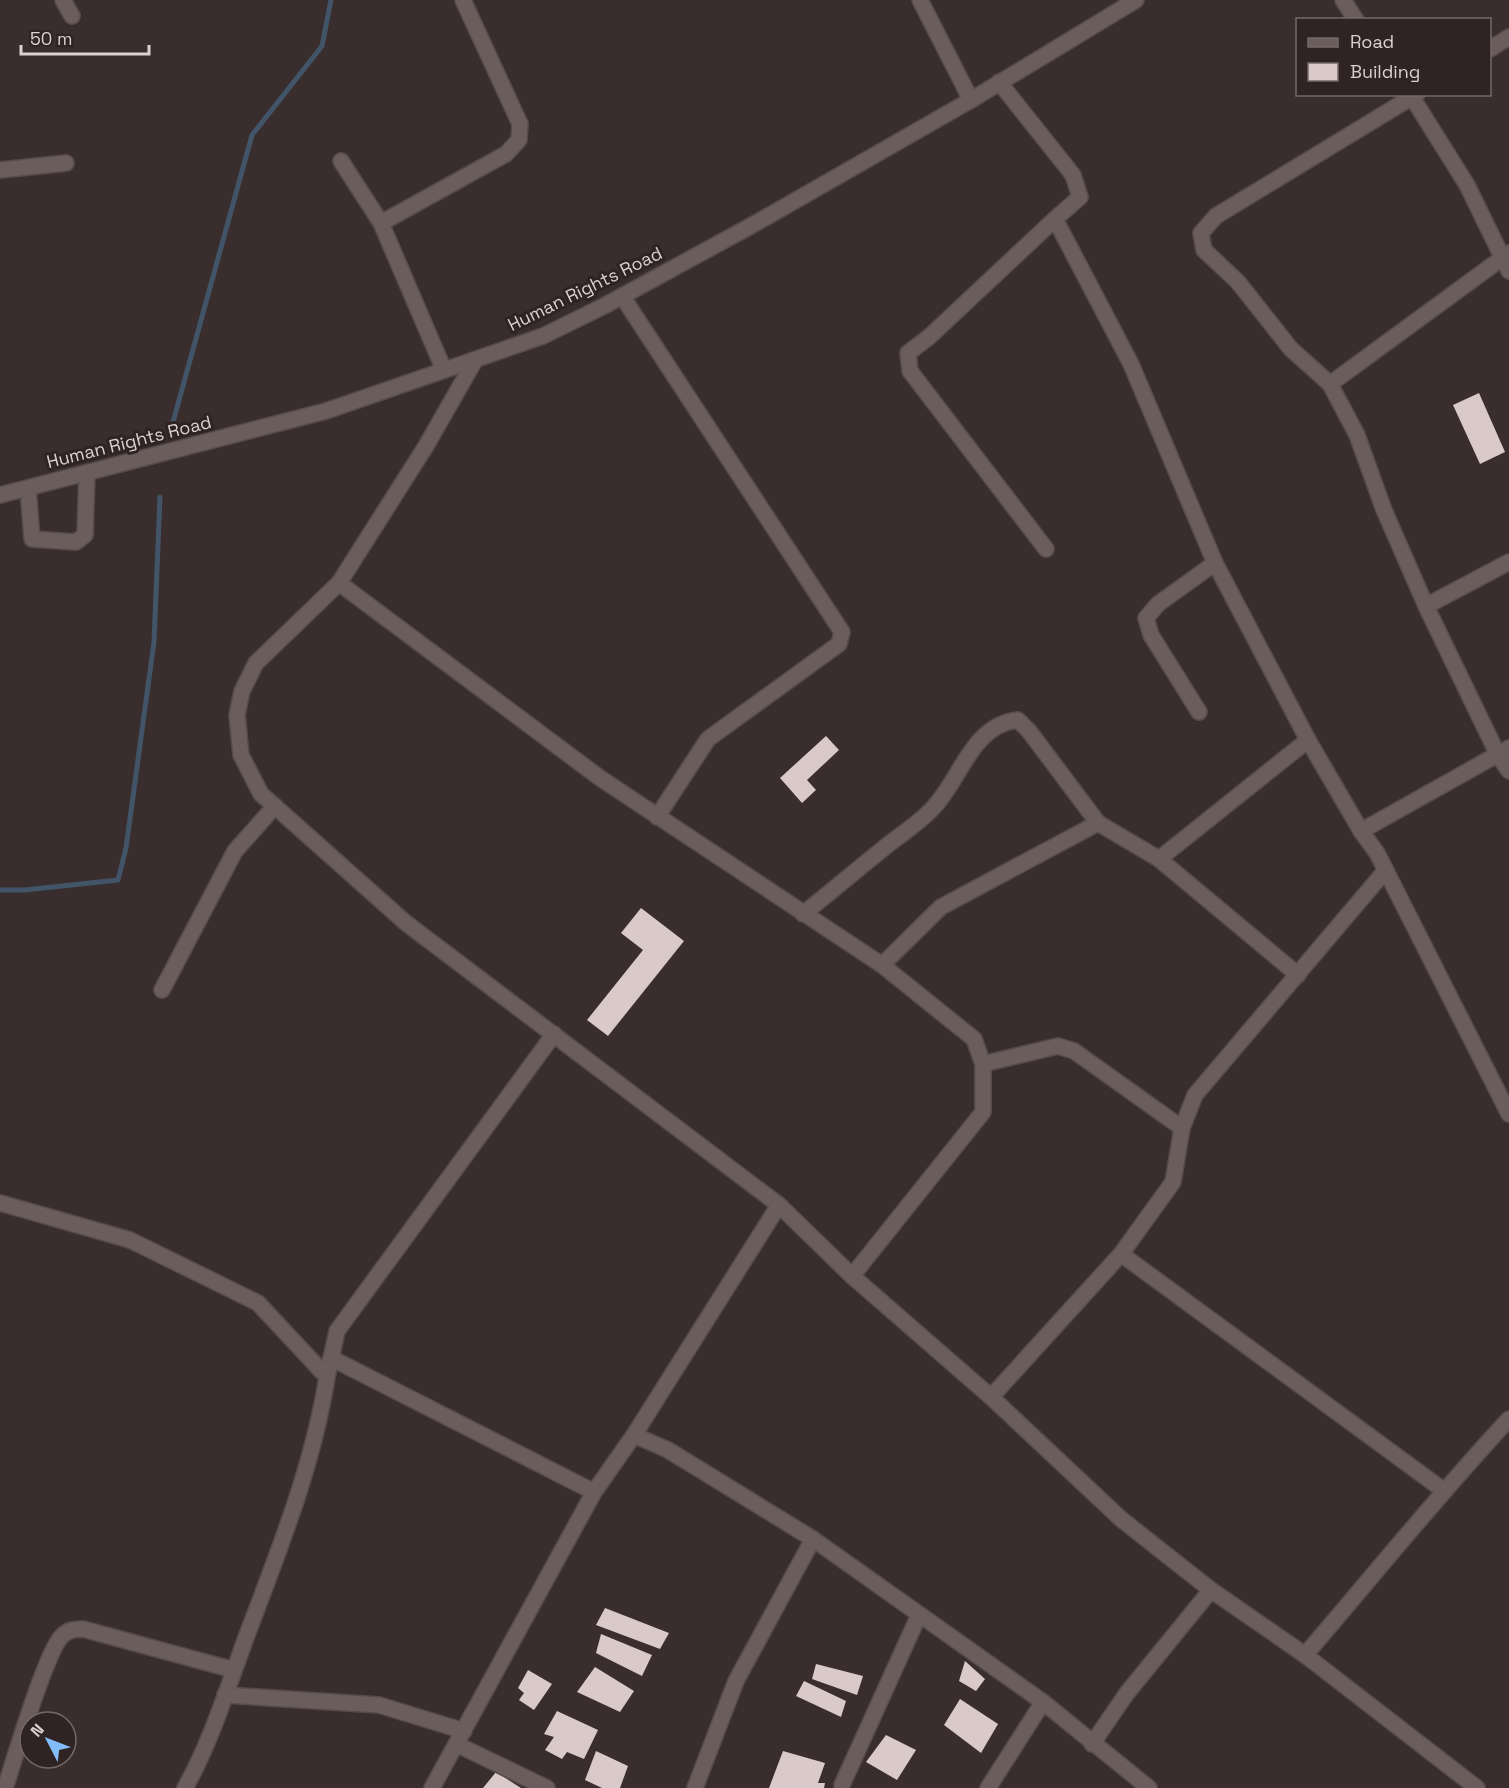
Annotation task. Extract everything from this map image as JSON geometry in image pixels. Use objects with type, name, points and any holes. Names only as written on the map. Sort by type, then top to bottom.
[{"type":"street","points":[[63,0],[72,16]]},
{"type":"street","points":[[381,223],[506,154],[519,140],[520,124],[463,0]]},
{"type":"street","points":[[920,0],[971,100]]},
{"type":"street","name":"Human Rights Road","points":[[0,495],[326,411],[444,370],[474,362],[543,336],[756,223],[971,100],[1136,0]]},
{"type":"street","points":[[1342,0],[1355,18]]},
{"type":"street","points":[[1491,48],[1509,37]]},
{"type":"street","points":[[999,82],[1073,175],[1080,198],[929,338],[908,353],[910,370],[1046,549]]},
{"type":"street","points":[[1330,384],[1507,261],[1467,185],[1413,96],[1216,216],[1201,233],[1204,250],[1238,282],[1291,349],[1330,384],[1358,435],[1384,510],[1426,606],[1504,751],[1509,771]]},
{"type":"street","points":[[341,161],[381,223],[444,370]]},
{"type":"street","points":[[0,170],[66,163]]},
{"type":"street","points":[[1055,219],[1131,364],[1215,564],[1308,740],[1361,831],[1377,853],[1509,1114]]},
{"type":"street","points":[[622,296],[842,632],[839,644],[708,739],[657,817]]},
{"type":"street","points":[[474,362],[426,446],[339,583],[256,663],[242,691],[237,715],[241,755],[261,794],[406,922],[779,1205],[852,1276],[991,1397],[1121,1519],[1211,1590],[1305,1655],[1477,1788]]},
{"type":"street","points":[[28,488],[32,539],[76,542],[85,535],[87,473]]},
{"type":"street","points":[[1426,606],[1509,562]]},
{"type":"street","points":[[1199,712],[1151,635],[1146,618],[1158,604],[1215,564]]},
{"type":"street","points":[[339,583],[600,778],[882,965],[974,1039],[983,1064],[983,1112],[852,1276]]},
{"type":"street","points":[[803,914],[932,810],[950,788],[964,760],[988,732],[1002,722],[1018,720],[1029,731],[1098,823],[1159,859],[1299,975]]},
{"type":"street","points":[[1159,859],[1308,740]]},
{"type":"street","points":[[1361,831],[1504,751]]},
{"type":"street","points":[[162,990],[235,851],[274,806]]},
{"type":"street","points":[[882,965],[941,907],[1098,823]]},
{"type":"street","points":[[991,1397],[1121,1254],[1173,1182],[1182,1128],[1196,1095],[1385,870]]},
{"type":"street","points":[[185,1788],[225,1695],[291,1517],[321,1418],[337,1331],[554,1034]]},
{"type":"street","points":[[983,1064],[1058,1046],[1074,1051],[1182,1128]]},
{"type":"street","points":[[0,1203],[130,1240],[258,1303],[327,1377]]},
{"type":"street","points":[[432,1788],[594,1492],[634,1435],[779,1205]]},
{"type":"street","points":[[1121,1254],[1443,1490]]},
{"type":"street","points":[[331,1358],[594,1492]]},
{"type":"street","points":[[1305,1655],[1394,1552],[1443,1490],[1509,1419]]},
{"type":"street","points":[[634,1435],[668,1450],[813,1539],[1043,1702],[1149,1788]]},
{"type":"street","points":[[695,1788],[736,1681],[813,1539]]},
{"type":"street","points":[[1092,1744],[1127,1693],[1211,1590]]},
{"type":"street","points":[[842,1785],[919,1615]]},
{"type":"street","points":[[5,1788],[46,1666],[60,1638],[70,1630],[83,1629],[234,1670]]},
{"type":"street","points":[[225,1695],[379,1705],[460,1738],[547,1788]]},
{"type":"street","points":[[988,1788],[1043,1702]]},
{"type":"building","points":[[1479,393],[1505,452],[1480,464],[1453,405]]},
{"type":"building","points":[[826,736],[839,750],[807,780],[816,790],[802,803],[780,778]]},
{"type":"building","points":[[641,908],[684,941],[608,1036],[587,1020],[643,950],[621,933]]},
{"type":"building","points":[[605,1608],[669,1633],[660,1649],[596,1625]]},
{"type":"building","points":[[601,1634],[652,1655],[642,1676],[596,1653]]},
{"type":"building","points":[[965,1661],[985,1679],[976,1691],[959,1681]]},
{"type":"building","points":[[816,1664],[863,1676],[857,1695],[812,1679]]},
{"type":"building","points":[[595,1667],[634,1691],[620,1712],[577,1692]]},
{"type":"building","points":[[528,1670],[552,1684],[534,1710],[519,1700],[524,1693],[518,1688]]},
{"type":"building","points":[[804,1681],[846,1701],[841,1717],[796,1696]]},
{"type":"building","points":[[960,1699],[998,1724],[981,1753],[944,1725]]},
{"type":"building","points":[[557,1711],[598,1730],[584,1759],[567,1752],[562,1759],[545,1750],[554,1737],[544,1734]]},
{"type":"building","points":[[886,1735],[916,1750],[897,1780],[866,1762]]},
{"type":"building","points":[[596,1751],[628,1766],[620,1788],[602,1788],[585,1780]]},
{"type":"building","points":[[783,1751],[825,1763],[818,1783],[825,1783],[824,1788],[769,1788]]},
{"type":"building","points":[[496,1772],[521,1788],[483,1788]]},
{"type":"waterway","points":[[170,433],[252,135],[322,46],[331,0]]},
{"type":"waterway","points":[[0,890],[25,890],[118,880],[126,848],[154,642],[160,497]]}]
